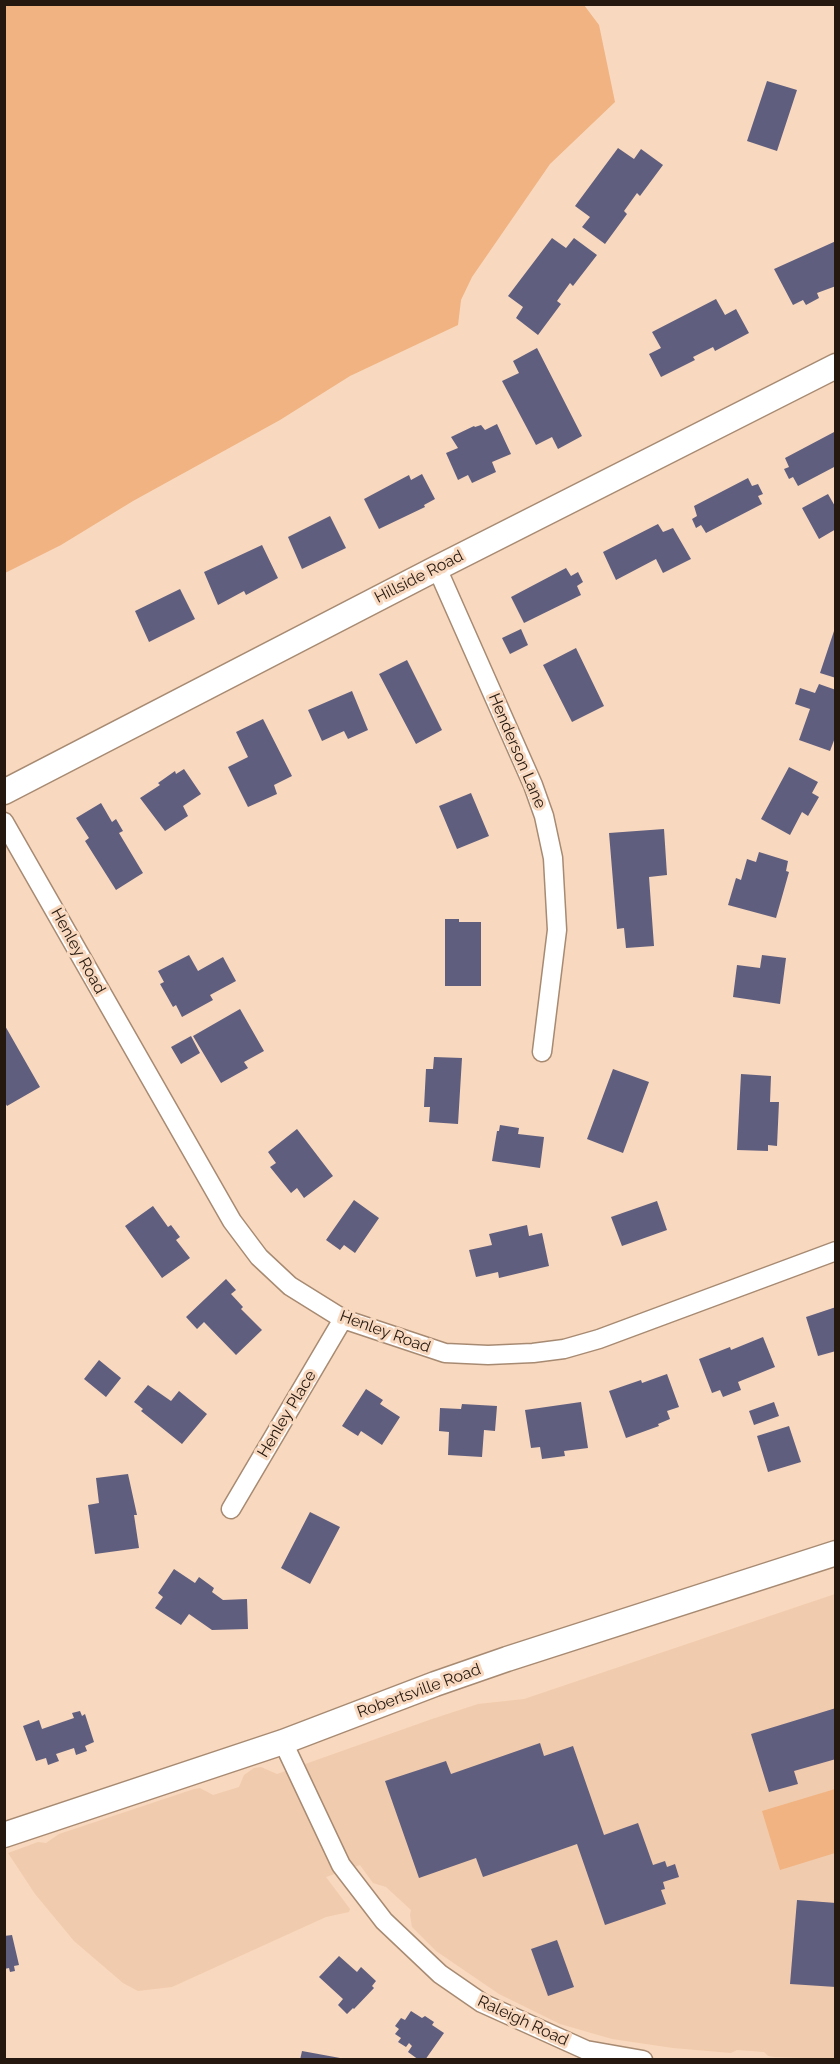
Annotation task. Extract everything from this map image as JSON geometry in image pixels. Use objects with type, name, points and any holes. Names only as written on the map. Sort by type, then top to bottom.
[{"type":"street","name":"Hillside Road","points":[[4,792],[437,568],[836,366]]},
{"type":"street","name":"Henderson Lane","points":[[437,568],[533,785],[544,816],[554,858],[557,930],[542,1052]]},
{"type":"street","name":"Henley Road","points":[[4,822],[231,1221],[259,1257],[290,1286],[343,1319],[445,1353],[488,1355],[564,1349],[599,1339],[836,1251]]},
{"type":"street","name":"Henley Place","points":[[231,1509],[343,1319]]},
{"type":"street","name":"Robertsville Road","points":[[4,1835],[283,1742],[507,1659],[836,1553]]},
{"type":"street","name":"Raleigh Road","points":[[283,1742],[341,1865],[384,1921],[440,1974],[482,2003],[585,2055],[644,2060]]},
{"type":"shaded area","points":[[5,4],[584,5],[599,25],[615,102],[550,164],[472,277],[461,300],[458,325],[350,376],[280,420],[133,501],[61,545],[5,573]]},
{"type":"shaded area","points":[[835,1594],[835,2059],[774,2057],[764,2052],[737,2050],[731,2053],[673,2048],[612,2039],[560,2024],[499,1994],[436,1951],[412,1927],[411,1910],[386,1887],[373,1883],[360,1865],[326,1877],[350,1909],[349,1912],[326,1917],[172,1987],[138,1991],[123,1983],[74,1941],[35,1894],[8,1853],[38,1842],[46,1843],[59,1834],[194,1789],[200,1788],[213,1795],[239,1787],[244,1775],[254,1768],[261,1767],[277,1774],[478,1704],[524,1699]]},
{"type":"shaded area","points":[[835,1789],[835,1853],[780,1870],[762,1811]]},
{"type":"building","points":[[767,81],[797,90],[777,151],[747,141]]},
{"type":"building","points":[[618,148],[634,159],[641,149],[663,165],[640,196],[637,193],[624,211],[627,214],[605,244],[582,227],[590,217],[575,206]]},
{"type":"building","points":[[552,238],[566,248],[574,238],[597,255],[573,286],[570,283],[557,301],[561,304],[538,335],[516,318],[523,307],[508,296]]},
{"type":"building","points":[[836,241],[836,286],[817,293],[819,298],[806,305],[803,300],[793,305],[774,269]]},
{"type":"building","points":[[716,299],[725,315],[736,309],[749,333],[715,351],[713,347],[693,357],[695,360],[661,377],[649,354],[661,348],[652,332]]},
{"type":"building","points":[[537,348],[582,436],[558,449],[552,437],[536,445],[502,381],[519,373],[513,361]]},
{"type":"building","points":[[497,424],[511,454],[492,462],[496,472],[472,483],[468,475],[458,480],[446,453],[458,448],[451,437],[474,426],[481,425],[485,430]]},
{"type":"building","points":[[836,431],[836,466],[798,486],[793,477],[789,479],[784,469],[789,467],[785,458]]},
{"type":"building","points":[[422,474],[435,499],[424,505],[425,507],[379,529],[364,499],[409,475],[411,480]]},
{"type":"building","points":[[748,478],[752,486],[758,484],[763,494],[758,496],[762,504],[706,533],[701,525],[696,528],[692,519],[697,516],[694,506]]},
{"type":"building","points":[[828,494],[836,508],[836,529],[819,539],[802,508]]},
{"type":"building","points":[[330,516],[346,548],[302,569],[288,537]]},
{"type":"building","points":[[658,524],[663,532],[673,528],[691,559],[663,573],[656,559],[616,580],[603,552]]},
{"type":"building","points":[[262,545],[278,578],[246,595],[244,591],[218,605],[204,572]]},
{"type":"building","points":[[566,568],[571,576],[578,572],[583,582],[577,586],[581,595],[524,623],[511,597]]},
{"type":"building","points":[[180,589],[195,619],[149,642],[135,611]]},
{"type":"building","points":[[836,628],[836,678],[820,673]]},
{"type":"building","points":[[521,629],[528,645],[510,654],[502,638]]},
{"type":"building","points":[[576,648],[604,706],[572,722],[543,665]]},
{"type":"building","points":[[407,660],[442,730],[416,744],[379,674]]},
{"type":"building","points":[[819,684],[836,690],[836,735],[830,751],[799,740],[810,709],[795,704],[800,688],[815,693]]},
{"type":"building","points":[[352,691],[368,730],[348,739],[344,731],[322,741],[308,710]]},
{"type":"building","points":[[263,719],[292,776],[274,785],[277,794],[248,807],[228,767],[248,757],[236,732]]},
{"type":"building","points":[[789,767],[818,782],[812,793],[819,797],[808,816],[802,812],[790,835],[761,819]]},
{"type":"building","points":[[184,769],[201,794],[183,806],[188,816],[165,831],[140,798],[160,785],[158,783],[175,771],[176,774]]},
{"type":"building","points":[[471,793],[489,836],[457,849],[439,806]]},
{"type":"building","points":[[101,803],[112,822],[116,819],[123,831],[119,833],[143,873],[116,890],[85,841],[89,838],[76,818]]},
{"type":"building","points":[[664,829],[667,875],[649,877],[654,946],[626,948],[624,928],[617,929],[609,833]]},
{"type":"building","points":[[759,852],[788,861],[786,871],[789,872],[776,918],[728,905],[736,878],[741,880],[747,859],[756,862]]},
{"type":"building","points":[[445,919],[459,919],[459,922],[481,922],[481,986],[445,986]]},
{"type":"building","points":[[189,955],[198,971],[223,957],[236,981],[210,995],[213,1000],[182,1017],[176,1005],[173,1007],[160,984],[164,982],[158,971]]},
{"type":"building","points":[[762,955],[786,958],[780,1004],[733,997],[737,965],[760,968]]},
{"type":"building","points":[[240,1009],[264,1051],[244,1062],[248,1068],[221,1083],[193,1036]]},
{"type":"building","points":[[4,1024],[40,1087],[7,1106],[4,1101]]},
{"type":"building","points":[[191,1036],[200,1053],[181,1064],[171,1047]]},
{"type":"building","points":[[434,1057],[462,1058],[458,1124],[429,1122],[430,1107],[424,1107],[426,1069],[433,1069]]},
{"type":"building","points":[[613,1069],[649,1082],[623,1153],[587,1139]]},
{"type":"building","points":[[741,1074],[771,1076],[770,1102],[779,1102],[777,1146],[768,1145],[768,1151],[737,1150]]},
{"type":"building","points":[[500,1125],[519,1128],[518,1134],[544,1137],[540,1168],[492,1161]]},
{"type":"building","points":[[297,1129],[333,1176],[304,1198],[297,1188],[291,1193],[270,1167],[276,1163],[268,1152]]},
{"type":"building","points":[[354,1200],[379,1218],[355,1253],[344,1245],[340,1250],[326,1240]]},
{"type":"building","points":[[657,1201],[667,1230],[622,1246],[611,1217]]},
{"type":"building","points":[[153,1206],[168,1227],[171,1225],[180,1237],[176,1240],[190,1258],[162,1278],[125,1226]]},
{"type":"building","points":[[527,1225],[529,1236],[542,1233],[549,1266],[499,1278],[498,1272],[476,1277],[469,1250],[492,1245],[489,1234]]},
{"type":"building","points":[[226,1279],[236,1290],[231,1294],[243,1307],[241,1309],[262,1330],[236,1355],[204,1322],[197,1329],[186,1317]]},
{"type":"building","points":[[836,1307],[836,1351],[818,1356],[806,1317]]},
{"type":"building","points":[[763,1337],[775,1367],[738,1382],[741,1390],[723,1397],[720,1390],[712,1393],[699,1359],[730,1347],[731,1350]]},
{"type":"building","points":[[99,1360],[121,1378],[106,1397],[84,1379]]},
{"type":"building","points":[[667,1374],[679,1407],[667,1411],[670,1419],[658,1424],[659,1426],[626,1438],[609,1391]]},
{"type":"building","points":[[148,1385],[171,1401],[179,1391],[207,1414],[182,1444],[141,1411],[143,1409],[134,1402]]},
{"type":"building","points":[[366,1389],[383,1400],[380,1404],[400,1417],[382,1445],[361,1431],[358,1436],[342,1426]]},
{"type":"building","points":[[581,1402],[588,1448],[564,1451],[565,1456],[542,1459],[540,1447],[531,1448],[525,1410]]},
{"type":"building","points":[[774,1402],[779,1416],[754,1425],[749,1411]]},
{"type":"building","points":[[462,1404],[497,1406],[495,1431],[484,1430],[482,1457],[448,1455],[449,1432],[439,1431],[440,1408],[461,1409]]},
{"type":"building","points":[[789,1426],[801,1462],[768,1472],[757,1436]]},
{"type":"building","points":[[128,1474],[137,1515],[134,1515],[139,1548],[95,1554],[88,1505],[99,1503],[96,1478]]},
{"type":"building","points":[[310,1512],[340,1527],[310,1584],[281,1568]]},
{"type":"building","points":[[174,1569],[195,1583],[199,1577],[214,1588],[212,1592],[223,1600],[247,1599],[248,1629],[212,1630],[189,1614],[181,1625],[155,1608],[163,1597],[158,1593]]},
{"type":"building","points":[[836,1708],[836,1759],[794,1771],[798,1784],[769,1792],[751,1734]]},
{"type":"building","points":[[80,1711],[82,1716],[85,1714],[94,1742],[85,1746],[87,1751],[76,1755],[74,1748],[56,1754],[59,1761],[48,1765],[46,1758],[36,1761],[23,1726],[39,1720],[42,1729],[74,1718],[72,1713]]},
{"type":"building","points":[[540,1743],[544,1756],[573,1746],[604,1835],[638,1823],[653,1865],[665,1861],[667,1867],[675,1864],[679,1877],[663,1882],[665,1889],[661,1890],[666,1904],[605,1925],[577,1844],[483,1877],[476,1858],[419,1878],[385,1781],[446,1761],[451,1774]]},
{"type":"building","points":[[797,1900],[836,1903],[836,1987],[790,1984]]},
{"type":"building","points":[[12,1935],[19,1965],[14,1966],[15,1971],[10,1972],[9,1968],[4,1969],[4,1936]]},
{"type":"building","points":[[557,1940],[574,1987],[548,1996],[531,1949]]},
{"type":"building","points":[[339,1956],[357,1972],[361,1967],[376,1981],[372,1986],[374,1988],[347,2014],[338,2005],[343,1999],[319,1977]]},
{"type":"building","points":[[411,2011],[434,2022],[432,2025],[444,2033],[425,2060],[419,2060],[408,2052],[412,2046],[409,2043],[406,2047],[398,2042],[401,2038],[395,2034],[399,2029],[395,2026],[401,2018],[405,2020]]},
{"type":"building","points":[[302,2051],[340,2058],[340,2060],[300,2060]]}]
